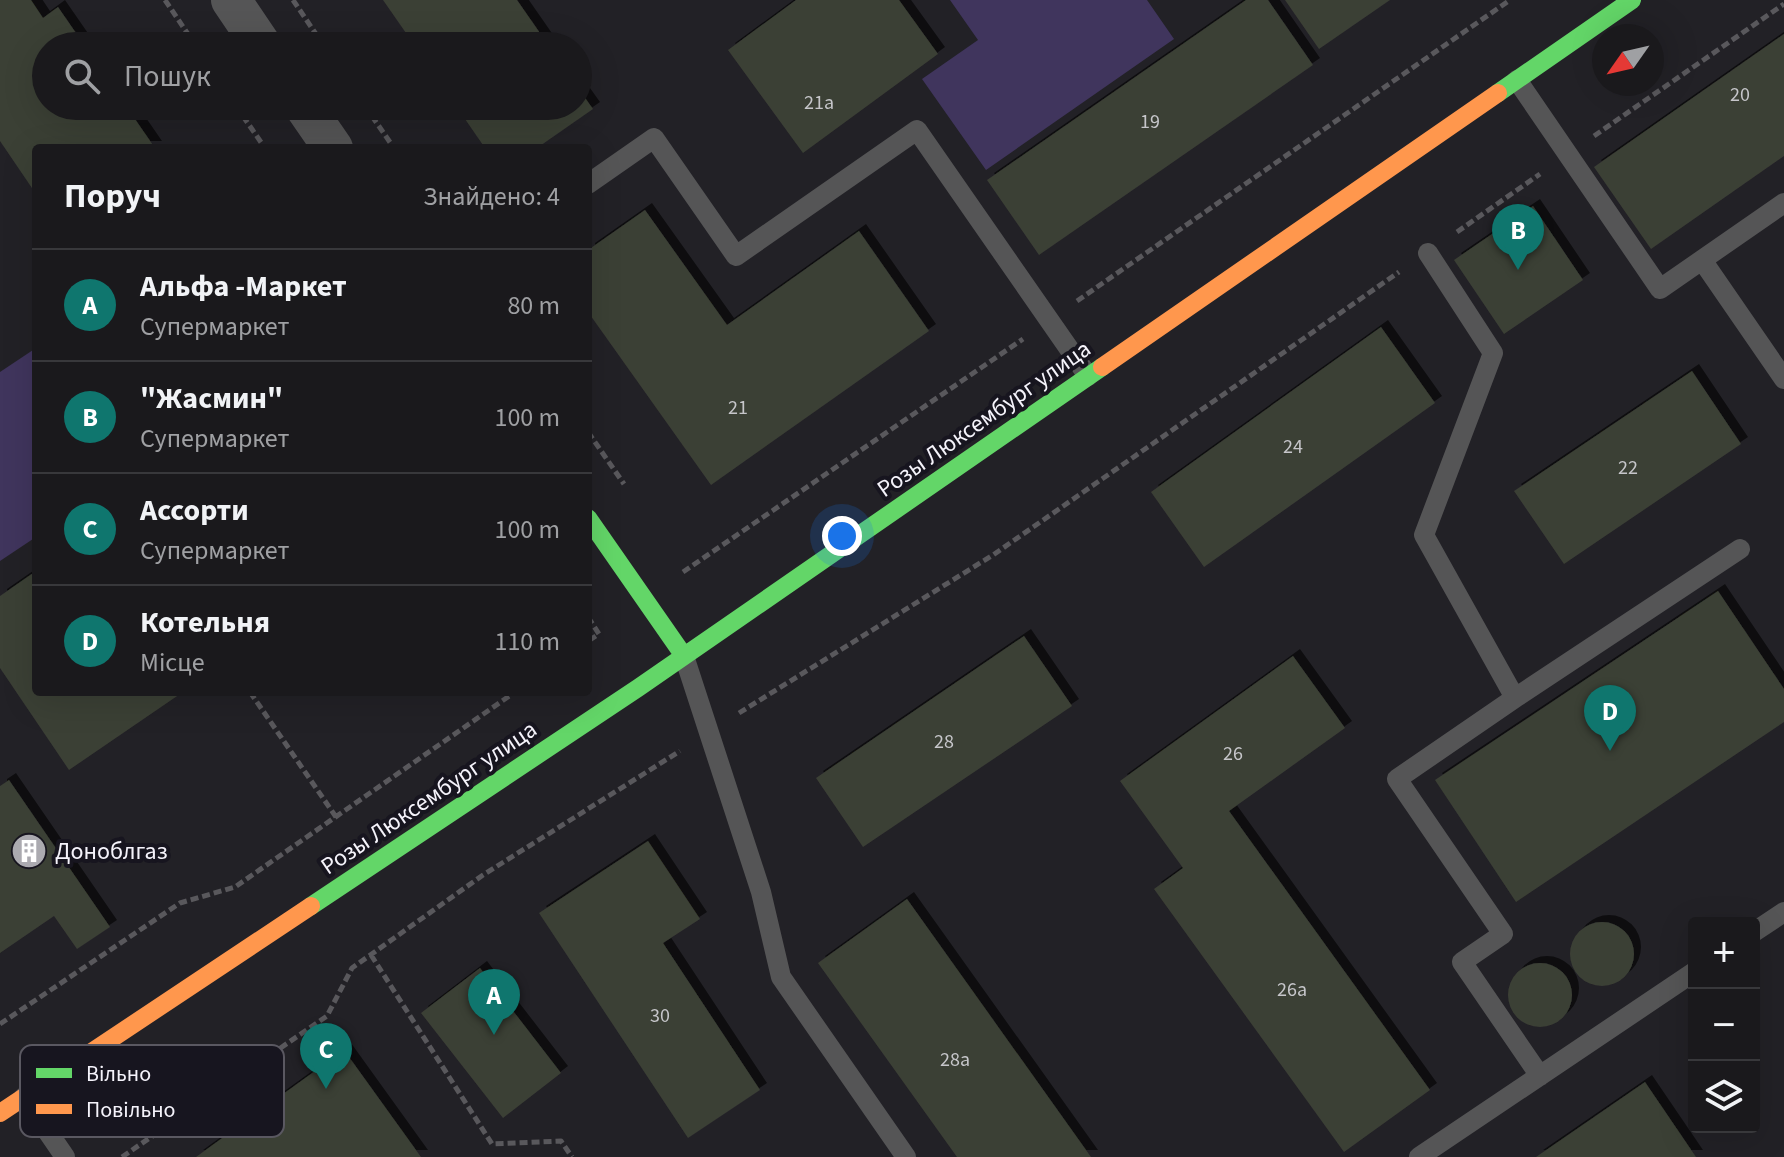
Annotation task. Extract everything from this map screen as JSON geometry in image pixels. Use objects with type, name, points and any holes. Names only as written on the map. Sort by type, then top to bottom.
[{"type":"street","points":[[231,0],[253,32]]},
{"type":"street","name":"Розы Люксембург улица","points":[[102,1045],[684,656],[1632,0]]},
{"type":"street","points":[[314,120],[330,144]]},
{"type":"street","points":[[592,524],[684,656]]},
{"type":"street","name":"Розы Люксембург улица","points":[[0,1113],[20,1100]]},
{"type":"lane","points":[[1517,80],[1660,289],[1784,203]]},
{"type":"lane","points":[[592,181],[654,138],[736,256],[917,130],[1088,376]]},
{"type":"lane","points":[[1428,253],[1493,353],[1424,535],[1515,698]]},
{"type":"lane","points":[[1702,260],[1784,379]]},
{"type":"lane","points":[[1540,1076],[1462,962],[1503,934],[1397,779],[1740,549]]},
{"type":"lane","points":[[684,656],[711,730],[761,892],[781,977],[906,1157]]},
{"type":"lane","points":[[1760,928],[1784,912]]},
{"type":"lane","points":[[1419,1157],[1688,976]]},
{"type":"lane","points":[[51,1137],[65,1157]]},
{"type":"path","points":[[165,0],[187,32]]},
{"type":"path","points":[[293,0],[315,32]]},
{"type":"path","points":[[685,574],[1510,0]]},
{"type":"path","points":[[284,1046],[327,1016],[352,968],[483,875],[993,555],[1784,4]]},
{"type":"path","points":[[246,120],[262,144]]},
{"type":"path","points":[[375,120],[391,144]]},
{"type":"path","points":[[592,623],[599,634],[592,638]]},
{"type":"path","points":[[253,696],[336,817]]},
{"type":"path","points":[[0,1024],[180,903],[235,887],[509,696]]},
{"type":"path","points":[[371,955],[492,1144],[561,1141],[572,1157]]},
{"type":"path","points":[[122,1157],[151,1137]]},
{"type":"shaded area","points":[[950,0],[1147,0],[1174,39],[986,170],[922,79],[978,40]]},
{"type":"shaded area","points":[[32,351],[32,540],[0,561],[0,372]]},
{"type":"building","points":[[0,0],[31,0],[43,18],[58,7],[75,32],[32,32],[32,120],[136,120],[152,144],[32,144],[32,188],[0,141]]},
{"type":"building","points":[[383,0],[517,0],[539,32],[405,32]]},
{"type":"building","points":[[796,0],[899,0],[938,54],[803,153],[728,50]]},
{"type":"building","points":[[1246,0],[1268,0],[1313,65],[1039,255],[987,180]]},
{"type":"building","points":[[1285,0],[1390,0],[1319,49]]},
{"type":"building","points":[[1784,34],[1784,156],[1651,249],[1594,167]]},
{"type":"building","points":[[466,120],[577,120],[543,144],[482,144]]},
{"type":"building","points":[[1533,206],[1583,280],[1504,334],[1454,260]]},
{"type":"building","points":[[645,210],[727,325],[859,231],[929,331],[711,485],[592,318],[592,247]]},
{"type":"building","points":[[1381,327],[1435,403],[1204,567],[1151,492]]},
{"type":"building","points":[[1692,371],[1741,444],[1564,564],[1514,491]]},
{"type":"building","points":[[32,574],[32,696],[177,696],[69,770],[0,668],[0,596]]},
{"type":"building","points":[[1718,591],[1784,689],[1784,722],[1516,902],[1435,780]]},
{"type":"building","points":[[1024,636],[1072,706],[863,847],[816,778]]},
{"type":"building","points":[[1293,656],[1345,728],[1229,811],[1430,1090],[1344,1152],[1154,889],[1183,868],[1120,781]]},
{"type":"building","name":"Доноблгаз","points":[[9,780],[110,927],[77,949],[54,916],[0,953],[0,786]]},
{"type":"building","points":[[648,841],[700,919],[663,943],[760,1090],[688,1138],[539,913]]},
{"type":"building","points":[[907,899],[1091,1157],[957,1157],[818,963]]},
{"type":"building","points":[[1602,922],[1620,928],[1628,936],[1634,954],[1628,972],[1620,980],[1602,986],[1584,980],[1576,972],[1570,954],[1576,936],[1584,928]]},
{"type":"building","points":[[1540,963],[1558,969],[1566,977],[1572,995],[1566,1013],[1558,1021],[1540,1027],[1522,1021],[1514,1013],[1508,995],[1514,977],[1522,969]]},
{"type":"building","points":[[480,968],[561,1073],[503,1118],[421,1013]]},
{"type":"building","points":[[344,1050],[421,1157],[196,1157],[224,1137],[284,1137],[284,1093]]},
{"type":"building","points":[[1645,1082],[1696,1157],[1536,1157]]},
{"type":"traffic: fast","points":[[1498,93],[1632,0]]},
{"type":"traffic: fast","points":[[311,906],[638,688],[1102,367]]},
{"type":"traffic: fast","points":[[592,524],[684,656]]},
{"type":"traffic: slow","points":[[1102,367],[1498,93]]},
{"type":"traffic: slow","points":[[102,1045],[311,906]]},
{"type":"traffic: slow","points":[[0,1113],[20,1100]]},
{"type":"place","name":"\"Жасмин\"","points":[[1518,270]]},
{"type":"place","name":"Котельня","points":[[1610,751]]},
{"type":"place","name":"Доноблгаз","points":[[29,851]]},
{"type":"place","name":"Альфа -Маркет","points":[[494,1035]]},
{"type":"place","name":"Ассорти","points":[[326,1089]]}]
